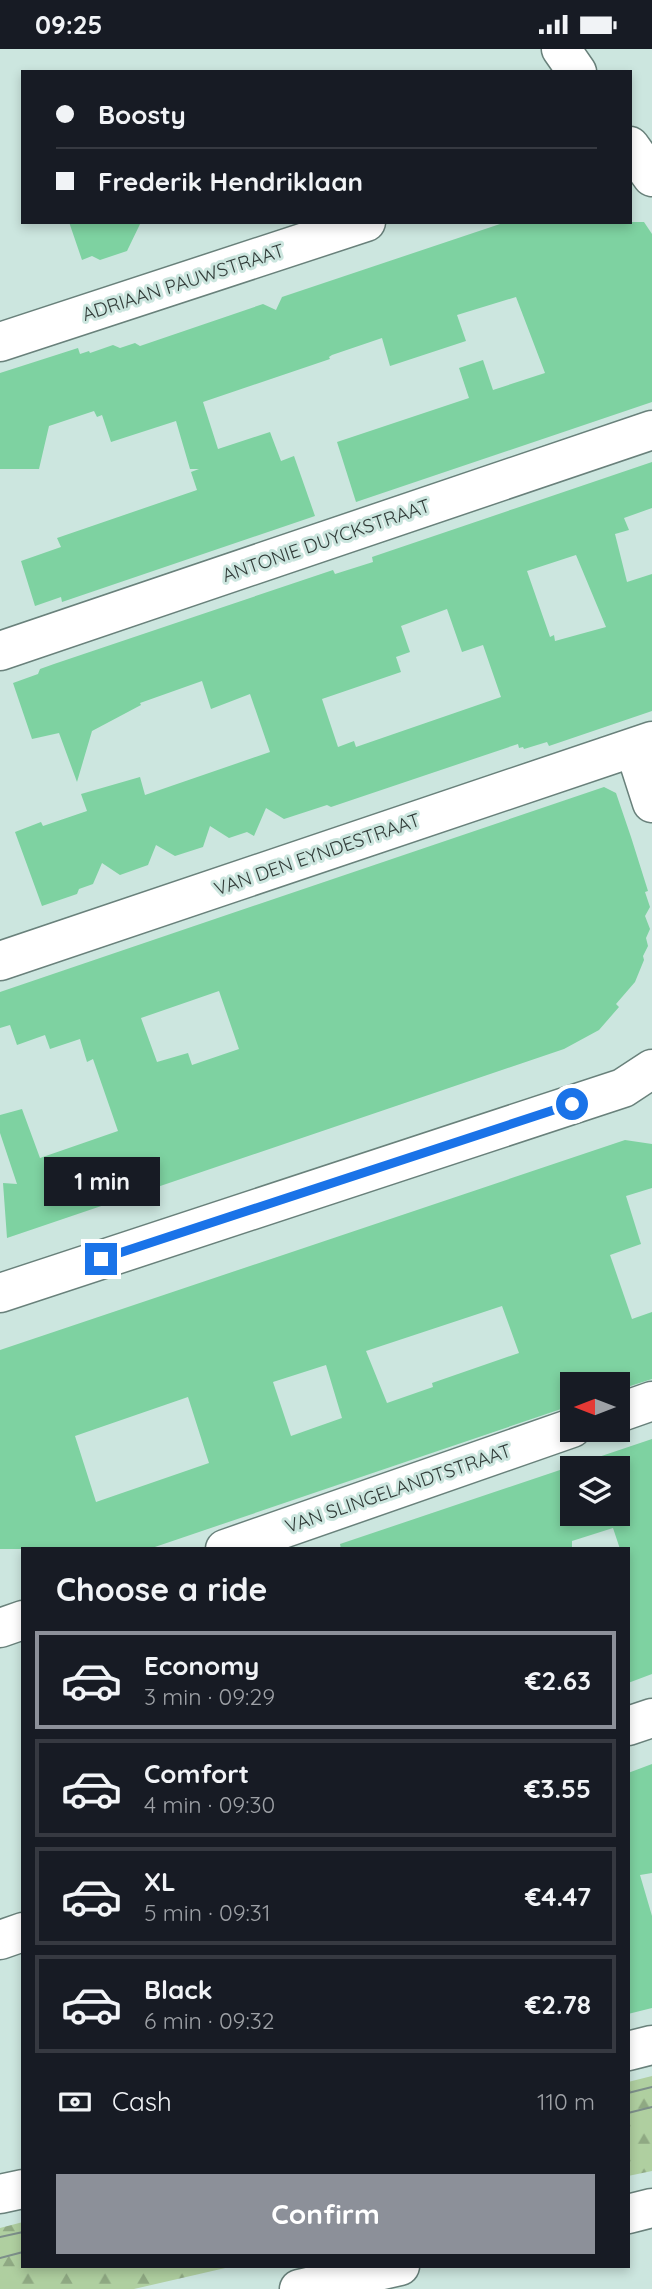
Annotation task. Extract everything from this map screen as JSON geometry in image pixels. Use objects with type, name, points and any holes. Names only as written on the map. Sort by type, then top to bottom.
[{"type":"street","points":[[561,49],[576,70]]},
{"type":"street","points":[[632,135],[652,128]]},
{"type":"street","points":[[632,149],[652,177]]},
{"type":"street","name":"ADRIAAN PAUWSTRAAT","points":[[0,342],[360,224]]},
{"type":"street","name":"ANTONIE DUYCKSTRAAT","points":[[0,651],[652,429]]},
{"type":"street","points":[[643,744],[652,803]]},
{"type":"street","name":"VAN DEN EYNDESTRAAT","points":[[0,961],[643,744]]},
{"type":"street","points":[[0,1293],[623,1088],[652,1069]]},
{"type":"street","points":[[630,1409],[652,1401]]},
{"type":"street","name":"VAN SLINGELANDTSTRAAT","points":[[231,1547],[560,1433]]},
{"type":"street","points":[[0,1628],[21,1621]]},
{"type":"street","points":[[630,1725],[652,1718]]},
{"type":"street","points":[[0,1940],[21,1933]]},
{"type":"street","points":[[630,2050],[652,2045]]},
{"type":"street","points":[[0,2194],[21,2189]]},
{"type":"street","points":[[630,2214],[652,2208]]},
{"type":"street","points":[[299,2289],[391,2268]]},
{"type":"green space","points":[[652,2076],[652,2171],[630,2176],[630,2082]]},
{"type":"green space","points":[[21,2223],[21,2268],[225,2268],[134,2289],[0,2289],[0,2228]]},
{"type":"building","points":[[644,222],[652,234],[652,402],[356,502],[337,442],[469,398],[459,368],[483,360],[493,390],[545,373],[516,297],[457,315],[466,341],[390,366],[382,338],[332,355],[330,359],[203,402],[218,449],[270,432],[281,461],[294,456],[315,516],[62,602],[61,597],[35,606],[21,561],[61,547],[57,538],[197,490],[191,472],[199,469],[190,469],[176,421],[111,442],[102,415],[97,417],[94,411],[49,426],[39,469],[0,469],[0,373],[78,348],[80,354],[113,345],[120,348],[135,343],[140,346],[263,304],[276,310],[282,297],[500,224]]},
{"type":"building","points":[[70,224],[140,224],[127,251],[100,260],[92,256],[82,260]]},
{"type":"building","points":[[652,462],[652,508],[624,518],[629,530],[615,534],[627,582],[652,574],[652,711],[549,746],[547,742],[524,749],[519,748],[518,744],[331,807],[327,805],[284,819],[266,808],[254,836],[247,832],[229,838],[210,826],[203,847],[175,856],[156,845],[148,865],[120,875],[102,863],[93,884],[79,889],[77,894],[42,906],[15,832],[41,822],[43,826],[87,811],[81,794],[140,777],[145,795],[270,752],[250,694],[211,709],[202,681],[140,703],[141,705],[92,731],[77,782],[59,733],[32,739],[13,683],[38,674],[40,669],[54,664],[333,570],[335,574],[373,562],[372,557]],"holes":[[[576,555],[606,627],[555,641],[554,635],[550,637],[527,571]],[[447,609],[462,652],[483,645],[501,697],[356,747],[354,741],[338,747],[322,699],[401,672],[396,657],[410,652],[401,626]]]},
{"type":"building","points":[[604,787],[616,793],[648,891],[645,892],[650,907],[645,916],[650,929],[646,938],[648,946],[635,982],[616,1004],[619,1007],[599,1030],[564,1049],[7,1238],[3,1183],[17,1184],[0,1133],[0,1115],[22,1109],[40,1158],[118,1131],[93,1059],[87,1062],[80,1039],[50,1049],[45,1035],[17,1045],[10,1025],[0,1028],[0,992]],"holes":[[[219,991],[239,1049],[192,1065],[188,1053],[157,1062],[141,1018]]]},
{"type":"building","points":[[625,1140],[652,1144],[652,1188],[626,1196],[641,1244],[610,1255],[632,1319],[652,1312],[652,1379],[630,1386],[630,1372],[560,1372],[560,1409],[155,1547],[0,1549],[0,1350]],"holes":[[[502,1306],[519,1353],[432,1383],[433,1387],[387,1403],[366,1351]],[[326,1365],[342,1418],[291,1436],[273,1382]],[[188,1397],[209,1463],[96,1502],[75,1436]]]},
{"type":"building","points":[[652,1439],[652,1674],[630,1682],[630,1547],[619,1547],[613,1528],[572,1541],[572,1547],[341,1547],[340,1544],[560,1470],[560,1526],[630,1526],[630,1456],[601,1456]]},
{"type":"building","points":[[652,1764],[652,1873],[640,1875],[652,1916],[652,2008],[630,2014],[630,1772]]},
{"type":"tram line","points":[[630,2092],[652,2087]]},
{"type":"tram line","points":[[630,2112],[652,2107]]},
{"type":"tram line","points":[[0,2237],[21,2232]]},
{"type":"tram line","points":[[0,2258],[21,2253]]},
{"type":"route","points":[[101,1259],[572,1104]]}]
